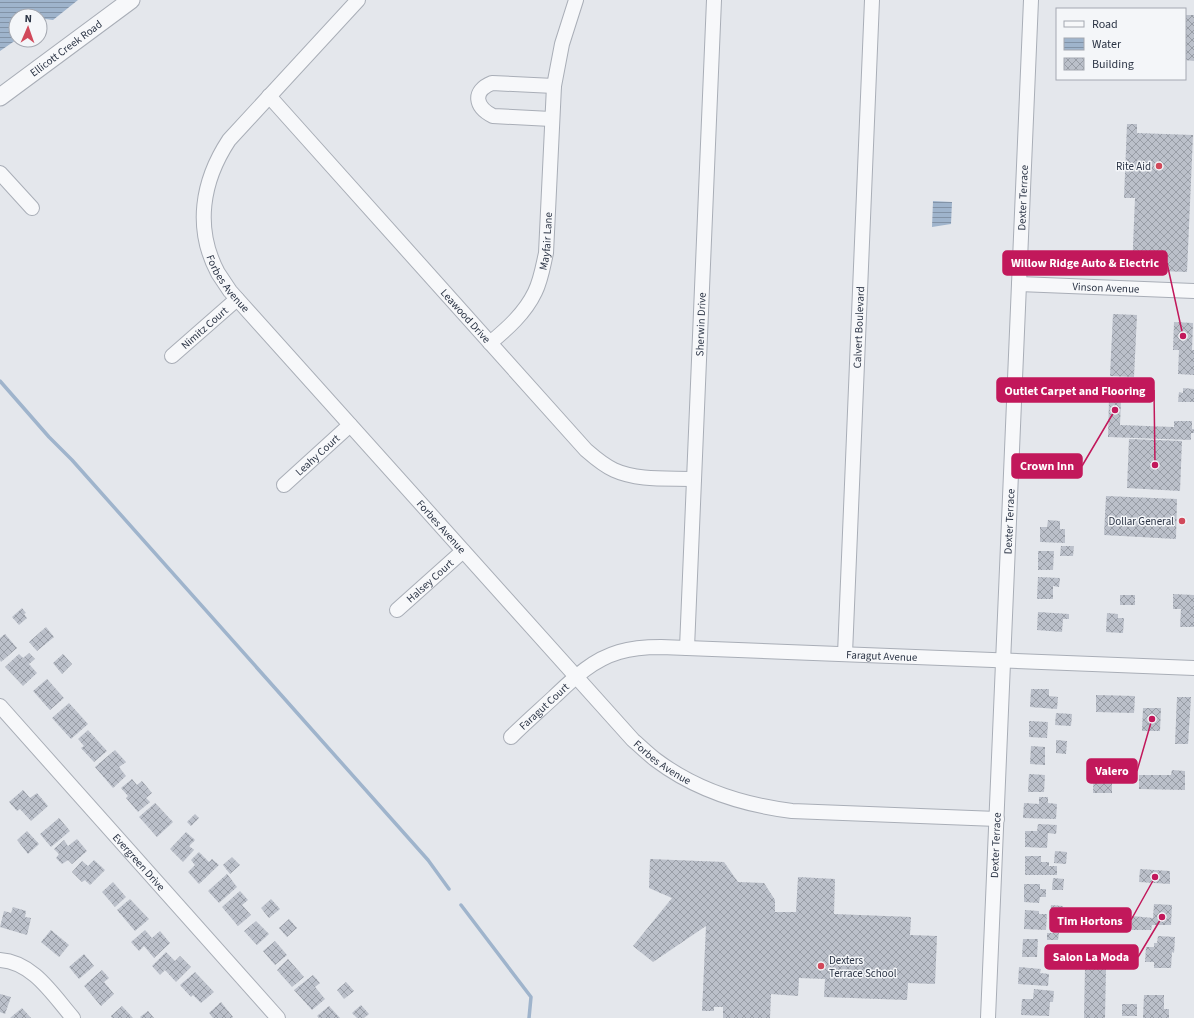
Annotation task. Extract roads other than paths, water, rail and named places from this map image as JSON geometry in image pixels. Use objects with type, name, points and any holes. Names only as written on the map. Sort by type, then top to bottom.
[{"type":"street","name":"Ellicott Creek Road","points":[[0,97],[131,0]]},
{"type":"street","name":"Forbes Avenue","points":[[358,0],[228,140],[219,154],[212,170],[204,202],[205,237],[211,257],[219,274],[237,299],[633,740],[656,759],[690,781],[714,792],[745,803],[769,808],[792,811],[997,819]]},
{"type":"street","name":"Mayfair Lane","points":[[490,343],[505,331],[522,313],[535,292],[542,273],[546,253],[551,119],[554,86],[562,44],[576,0]]},
{"type":"street","name":"Sherwin Drive","points":[[687,648],[714,0]]},
{"type":"street","name":"Calvert Boulevard","points":[[845,654],[872,0]]},
{"type":"street","name":"Dexter Terrace","points":[[988,1018],[1031,0]]},
{"type":"street","points":[[551,119],[493,116],[485,112],[480,106],[478,99],[486,85],[492,82],[554,86]]},
{"type":"street","name":"Leawood Drive","points":[[269,96],[586,450],[613,470],[627,474],[645,477],[694,478]]},
{"type":"street","points":[[0,173],[32,208]]},
{"type":"street","name":"Vinson Avenue","points":[[1019,284],[1194,291]]},
{"type":"street","name":"Nimitz Court","points":[[172,356],[237,299]]},
{"type":"street","name":"Leahy Court","points":[[284,484],[350,426]]},
{"type":"street","name":"Halsey Court","points":[[397,610],[464,551]]},
{"type":"street","name":"Faragut Avenue","points":[[576,676],[596,662],[619,652],[642,647],[1194,668]]},
{"type":"street","name":"Faragut Court","points":[[511,737],[576,676]]},
{"type":"street","name":"Evergreen Drive","points":[[0,706],[278,1018]]},
{"type":"street","points":[[0,960],[12,961],[25,967],[36,975],[73,1018]]},
{"type":"water","points":[[0,0],[78,0],[53,20],[48,19],[48,8],[8,8],[8,46],[0,51]]},
{"type":"water","points":[[933,201],[952,202],[951,224],[932,227]]},
{"type":"waterway","points":[[0,381],[428,860],[449,889]]},
{"type":"waterway","points":[[461,905],[531,997],[529,1018]]},
{"type":"place","name":"Rite Aid","points":[[1159,166]]},
{"type":"place","name":"Willow Ridge Auto & Electric","points":[[1183,336]]},
{"type":"place","name":"Crown Inn","points":[[1115,410]]},
{"type":"place","name":"Outlet Carpet and Flooring","points":[[1155,465]]},
{"type":"place","name":"Dollar General","points":[[1182,521]]},
{"type":"place","name":"Valero","points":[[1152,719]]},
{"type":"place","name":"Tim Hortons","points":[[1155,877]]},
{"type":"place","name":"Salon La Moda","points":[[1162,917]]},
{"type":"place","name":"Dexters Terrace School","points":[[821,966]]}]
